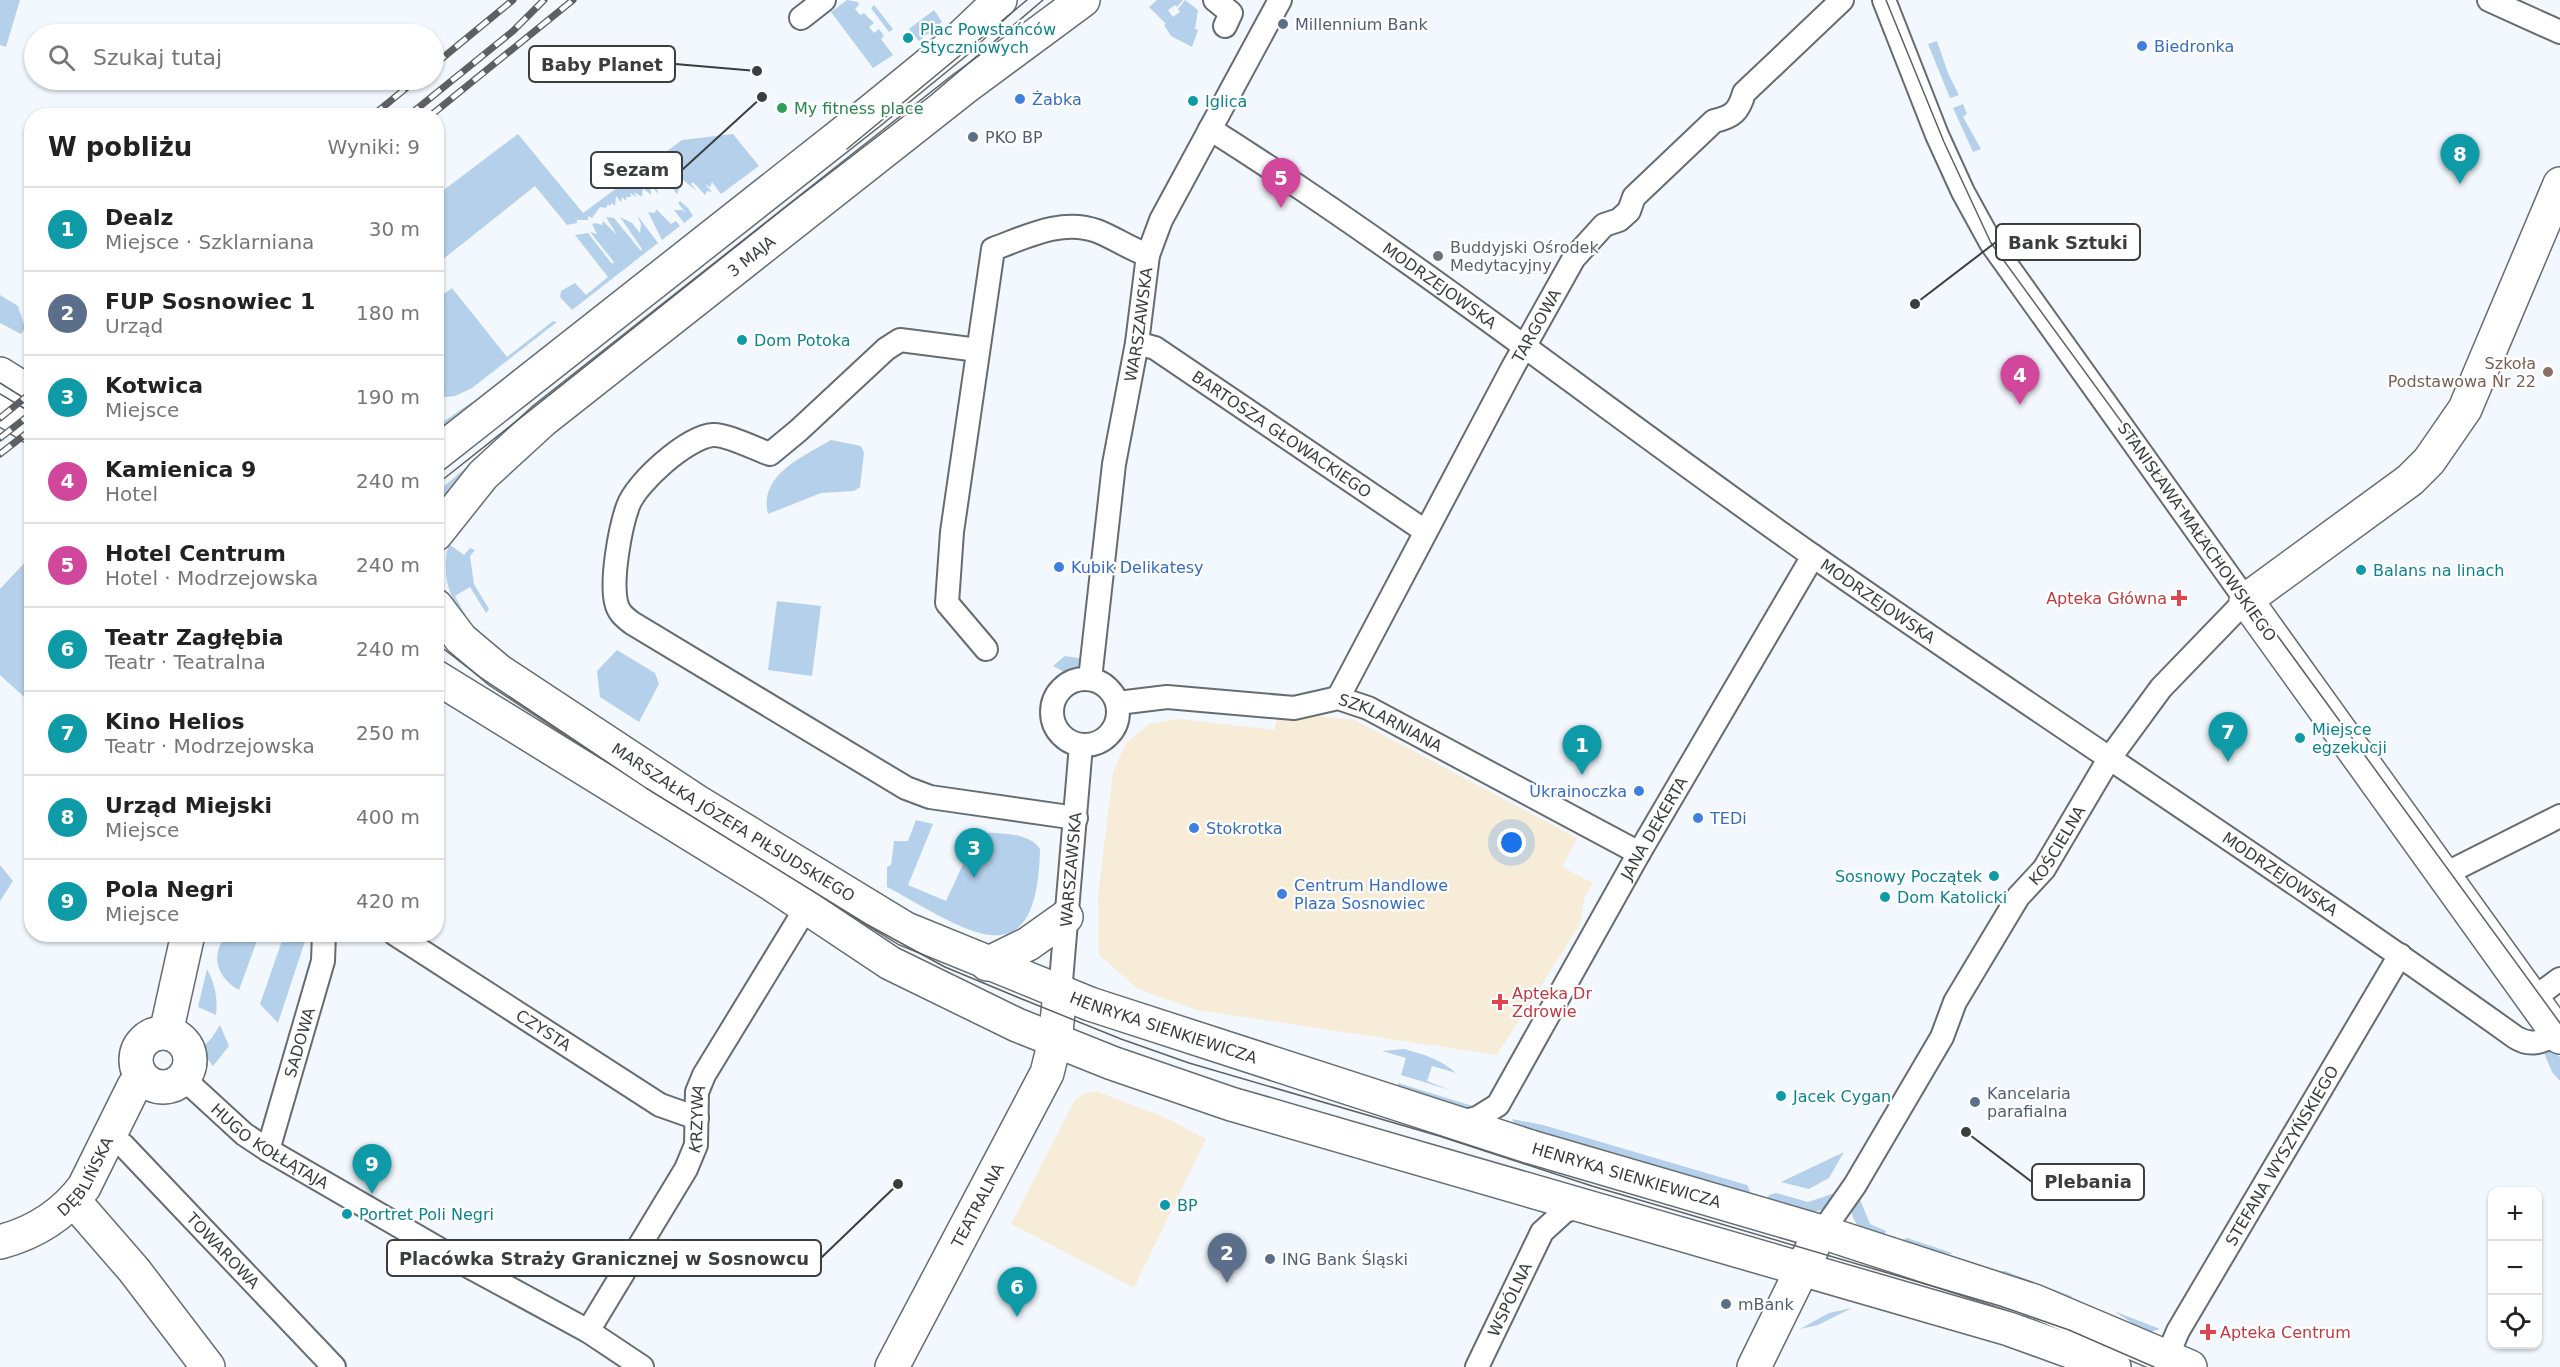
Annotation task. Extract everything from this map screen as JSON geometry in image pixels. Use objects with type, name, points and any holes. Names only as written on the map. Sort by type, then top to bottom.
[{"type":"main road","points":[[444,448],[870,112],[957,41],[1000,0]]},
{"type":"main road","name":"3 MAJA","points":[[444,526],[483,476],[543,420],[964,88],[1083,0]]},
{"type":"main road","points":[[2246,600],[2383,501],[2429,461],[2465,410],[2551,233],[2560,184]]},
{"type":"main road","points":[[0,366],[24,380]]},
{"type":"main road","points":[[0,374],[24,389]]},
{"type":"main road","points":[[0,408],[24,422]]},
{"type":"main road","points":[[0,415],[24,429]]},
{"type":"main road","name":"STANISŁAWA MAŁACHOWSKIEGO","points":[[2246,600],[2559,1035]]},
{"type":"main road","name":"MARSZAŁKA JÓZEFA PIŁSUDSKIEGO","points":[[444,612],[461,639],[499,671],[696,801],[906,929],[1060,993]]},
{"type":"main road","name":"MARSZAŁKA JÓZEFA PIŁSUDSKIEGO","points":[[444,682],[908,973],[988,1012],[1055,1041]]},
{"type":"main road","points":[[987,964],[1028,944],[1066,917]]},
{"type":"main road","points":[[166,1033],[186,942]]},
{"type":"main road","name":"HENRYKA SIENKIEWICZA","points":[[1060,993],[1515,1142],[1822,1232],[2034,1300],[2178,1362]]},
{"type":"main road","name":"TEATRALNA","points":[[892,1367],[1047,1073],[1055,1041],[1060,993]]},
{"type":"main road","points":[[166,1033],[180,1039],[187,1048],[190,1063],[178,1083],[163,1087],[148,1083],[136,1067],[138,1048],[153,1035],[166,1033]]},
{"type":"main road","points":[[1055,1041],[1232,1104],[2019,1332],[2114,1367]]},
{"type":"main road","points":[[1047,1073],[1112,1063]]},
{"type":"main road","name":"DĘBLIŃSKA","points":[[0,1242],[39,1227],[74,1201],[84,1187],[134,1086],[142,1078]]},
{"type":"main road","points":[[74,1201],[134,1270],[208,1367]]},
{"type":"main road","points":[[1754,1367],[1822,1232]]},
{"type":"street","points":[[801,18],[824,0]]},
{"type":"street","name":"WARSZAWSKA","points":[[1090,679],[1114,464],[1137,343],[1148,255],[1161,220],[1280,0]]},
{"type":"street","name":"TARGOWA","points":[[1338,698],[1425,531],[1574,258],[1604,225],[1619,220],[1629,211],[1634,197],[1714,121],[1730,117],[1740,108],[1744,93],[1842,0]]},
{"type":"street","name":"STANISŁAWA MAŁACHOWSKIEGO","points":[[1884,0],[1937,135],[1963,192],[1991,243],[2246,600]]},
{"type":"street","points":[[2489,0],[2560,32]]},
{"type":"street","name":"MODRZEJOWSKA","points":[[1210,129],[1338,212],[1814,556],[2400,955],[2522,1042],[2536,1043],[2559,1035]]},
{"type":"street","points":[[986,649],[946,603],[952,532],[993,249],[1052,228],[1070,227],[1096,231],[1148,255]]},
{"type":"street","points":[[978,350],[900,340],[886,349],[770,454],[716,434],[697,438],[672,454],[628,505],[614,585],[616,602],[622,616],[906,788],[930,797],[1076,818]]},
{"type":"street","name":"BARTOSZA GŁOWACKIEGO","points":[[1137,343],[1155,348],[1425,531]]},
{"type":"street","name":"JANA DEKERTA","points":[[1498,1105],[1639,853],[1814,556]]},
{"type":"street","name":"KOŚCIELNA","points":[[1822,1232],[1855,1185],[1936,1047],[1955,1002],[2018,897],[2044,869],[2109,759],[2161,688],[2246,600]]},
{"type":"street","points":[[1079,679],[1090,679],[1107,687],[1118,703],[1118,714],[1110,734],[1102,740],[1081,745],[1060,734],[1053,723],[1051,711],[1054,699],[1061,688],[1079,679]]},
{"type":"street","name":"SZKLARNIANA","points":[[1118,703],[1167,697],[1294,708],[1338,698],[1368,708],[1639,853]]},
{"type":"street","name":"WARSZAWSKA","points":[[1060,993],[1081,745]]},
{"type":"street","points":[[2443,875],[2560,816]]},
{"type":"street","name":"KRZYWA","points":[[588,1331],[686,1169],[696,1145],[697,1092],[704,1075],[806,908]]},
{"type":"street","name":"SADOWA","points":[[268,1150],[323,961],[324,942]]},
{"type":"street","name":"CZYSTA","points":[[407,942],[660,1105],[697,1118]]},
{"type":"street","name":"STEFANA WYSZYŃSKIEGO","points":[[2178,1362],[2178,1331],[2400,955]]},
{"type":"street","points":[[2534,998],[2560,979]]},
{"type":"street","name":"HUGO KOŁŁĄTAJA","points":[[183,1078],[244,1134],[268,1150],[470,1267],[588,1331],[642,1367]]},
{"type":"street","points":[[1458,1124],[1477,1118],[1498,1105],[1515,1142]]},
{"type":"street","name":"TOWAROWA","points":[[108,1138],[123,1145],[334,1367]]},
{"type":"street","points":[[1529,1190],[1539,1213],[1542,1232]]},
{"type":"street","name":"WSPÓLNA","points":[[1477,1367],[1542,1232],[1565,1211],[1581,1206]]},
{"type":"shaded area","points":[[0,0],[20,0],[6,47],[0,45]]},
{"type":"shaded area","points":[[847,0],[858,2],[859,5],[855,9],[860,15],[864,13],[874,23],[869,27],[874,33],[879,29],[884,36],[881,39],[893,55],[873,68],[831,12]]},
{"type":"shaded area","points":[[1157,0],[1183,0],[1177,7],[1175,5],[1168,10],[1173,17],[1180,12],[1178,9],[1185,0],[1198,10],[1195,29],[1198,30],[1192,47],[1171,36],[1164,25],[1166,24],[1149,7]]},
{"type":"shaded area","points":[[874,5],[893,29],[889,32],[871,8]]},
{"type":"shaded area","points":[[934,10],[942,22],[919,41],[909,29]]},
{"type":"shaded area","points":[[1937,41],[1948,73],[1959,95],[1950,98],[1928,44]]},
{"type":"shaded area","points":[[1963,104],[1967,114],[1963,117],[1981,149],[1973,152],[1953,108]]},
{"type":"shaded area","points":[[518,134],[583,213],[682,140],[733,134],[759,166],[721,194],[712,182],[710,187],[705,184],[712,192],[707,191],[705,195],[693,182],[691,184],[697,191],[683,180],[677,194],[666,180],[666,190],[656,181],[658,194],[650,184],[651,195],[643,188],[642,197],[634,192],[636,197],[630,193],[631,197],[626,197],[626,201],[622,197],[621,202],[616,196],[615,206],[612,203],[606,208],[600,207],[592,218],[588,216],[588,220],[577,220],[577,223],[567,225],[535,186],[444,258],[444,190]]},
{"type":"shaded area","points":[[680,201],[693,216],[684,223],[674,210],[682,210],[686,213],[678,203]]},
{"type":"shaded area","points":[[656,209],[671,224],[676,221],[680,226],[662,240],[648,212],[655,213]]},
{"type":"shaded area","points":[[637,215],[658,243],[572,310],[560,297],[561,291],[575,283],[586,295],[608,277],[575,235],[588,233],[612,264],[614,262],[590,232],[597,234],[592,224],[602,225],[603,221],[617,235],[606,217],[614,218],[641,251],[642,249],[620,217],[632,223],[640,233],[641,224]]},
{"type":"shaded area","points":[[452,288],[507,357],[553,321],[557,322],[472,388],[455,396],[444,397],[444,294]]},
{"type":"shaded area","points":[[0,295],[18,306],[24,330],[21,334],[0,323]]},
{"type":"shaded area","points":[[472,402],[471,413],[444,431],[444,421]]},
{"type":"shaded area","points":[[505,435],[444,509],[444,486]]},
{"type":"shaded area","points":[[831,440],[861,446],[864,453],[860,487],[854,491],[821,493],[768,514],[767,500],[776,478],[797,460]]},
{"type":"shaded area","points":[[501,479],[450,545],[464,555],[470,548],[475,550],[470,556],[474,584],[489,609],[486,613],[470,587],[455,596],[470,623],[468,624],[455,604],[448,584],[447,552],[450,540]]},
{"type":"shaded area","points":[[24,563],[24,697],[0,675],[0,589]]},
{"type":"shaded area","points":[[777,601],[821,606],[812,676],[768,670]]},
{"type":"shaded area","points":[[617,650],[655,673],[659,684],[639,722],[600,697],[597,671]]},
{"type":"shaded area","points":[[1065,656],[1084,659],[1075,671],[1066,673],[1053,666]]},
{"type":"shaded area","points":[[1279,712],[1355,720],[1577,838],[1562,867],[1593,883],[1585,896],[1580,924],[1497,1055],[1197,1010],[1138,989],[1099,955],[1098,896],[1113,772],[1126,743],[1149,724],[1180,719],[1274,730]]},
{"type":"shaded area","points":[[916,820],[933,824],[908,885],[946,901],[978,832],[1012,834],[1035,843],[1040,849],[1036,892],[1026,919],[1011,932],[991,935],[968,929],[943,918],[887,887],[887,867],[891,865],[894,841],[908,841]]},
{"type":"shaded area","points":[[0,865],[13,881],[0,901]]},
{"type":"shaded area","points":[[256,942],[239,990],[225,979],[218,966],[218,950],[221,943]]},
{"type":"shaded area","points":[[282,942],[305,942],[278,1023],[260,1004]]},
{"type":"shaded area","points":[[207,969],[215,991],[216,1015],[198,1007]]},
{"type":"shaded area","points":[[220,1025],[229,1046],[213,1066],[200,1049],[211,1039]]},
{"type":"shaded area","points":[[2542,1048],[2550,1049],[2560,1057],[2560,1081],[2552,1072]]},
{"type":"shaded area","points":[[1404,1049],[1438,1061],[1456,1073],[1432,1066],[1427,1081],[1450,1090],[1401,1075],[1406,1058],[1382,1051]]},
{"type":"shaded area","points":[[1398,1083],[1479,1108],[1452,1111],[1398,1086]]},
{"type":"shaded area","points":[[1095,1091],[1162,1116],[1206,1139],[1134,1288],[1011,1224],[1075,1100],[1085,1093]]},
{"type":"shaded area","points":[[1512,1119],[1543,1125],[1747,1185],[1750,1191],[1748,1199],[1515,1125]]},
{"type":"shaded area","points":[[1844,1152],[1829,1178],[1809,1189],[1781,1182]]},
{"type":"shaded area","points":[[1841,1191],[1828,1206],[1815,1212],[1765,1204],[1769,1195],[1776,1193],[1808,1202]]},
{"type":"shaded area","points":[[1859,1197],[1870,1224],[1886,1231],[1883,1239],[1862,1229],[1855,1222],[1851,1210]]},
{"type":"shaded area","points":[[1907,1238],[1952,1254],[1918,1251],[1900,1245],[1902,1240]]},
{"type":"shaded area","points":[[2005,1271],[2071,1296],[2075,1303],[1988,1272]]},
{"type":"shaded area","points":[[1852,1308],[1818,1325],[1800,1329],[1829,1313]]},
{"type":"shaded area","points":[[2114,1311],[2160,1329],[2147,1333]]},
{"type":"tram line","points":[[847,149],[1027,0]]},
{"type":"tram line","points":[[444,479],[787,206],[930,96],[1043,0]]},
{"type":"tram line","points":[[1886,0],[1944,142],[1991,243],[2560,1023]]},
{"type":"tram line","points":[[0,383],[24,398]]},
{"type":"tram line","points":[[0,394],[24,408]]},
{"type":"tram line","points":[[444,649],[480,677],[646,788],[866,924],[945,967],[1121,1039],[1189,1063],[1439,1136],[1592,1186],[2000,1306],[2069,1330],[2154,1367]]},
{"type":"railway","points":[[444,57],[513,0]]},
{"type":"railway","points":[[444,87],[513,31],[544,0]]},
{"type":"railway","points":[[440,108],[573,0]]},
{"type":"railway","points":[[382,108],[404,90]]},
{"type":"railway","points":[[418,108],[440,90]]},
{"type":"railway","points":[[0,418],[24,398]]},
{"type":"railway","points":[[0,438],[24,419]]},
{"type":"railway","points":[[0,454],[24,435]]},
{"type":"place","name":"Millennium Bank","points":[[1283,24]]},
{"type":"place","name":"Plac Powstańców Styczniowych","points":[[908,38]]},
{"type":"place","name":"Biedronka","points":[[2142,46]]},
{"type":"place","name":"Baby Planet","points":[[757,71]]},
{"type":"place","name":"Sezam","points":[[762,97]]},
{"type":"place","name":"Żabka","points":[[1020,99]]},
{"type":"place","name":"Iglica","points":[[1193,101]]},
{"type":"place","name":"My fitness place","points":[[782,108]]},
{"type":"place","name":"PKO BP","points":[[973,137]]},
{"type":"place","name":"Urząd Miejski","points":[[2460,184]]},
{"type":"place","name":"Hotel Centrum","points":[[1281,208]]},
{"type":"place","name":"Buddyjski Ośrodek Medytacyjny","points":[[1438,256]]},
{"type":"place","name":"Bank Sztuki","points":[[1915,304]]},
{"type":"place","name":"Dom Potoka","points":[[742,340]]},
{"type":"place","name":"Szkoła Podstawowa Nr 22","points":[[2548,372]]},
{"type":"place","name":"Kamienica 9","points":[[2020,405]]},
{"type":"place","name":"Kubik Delikatesy","points":[[1059,567]]},
{"type":"place","name":"Balans na linach","points":[[2361,570]]},
{"type":"place","name":"Apteka Główna","points":[[2179,598]]},
{"type":"place","name":"Miejsce egzekucji","points":[[2300,738]]},
{"type":"place","name":"Kino Helios","points":[[2228,762]]},
{"type":"place","name":"Dealz","points":[[1582,775]]},
{"type":"place","name":"Ukrainoczka","points":[[1639,791]]},
{"type":"place","name":"TEDi","points":[[1698,818]]},
{"type":"place","name":"Stokrotka","points":[[1194,828]]},
{"type":"place","name":"Sosnowy Początek","points":[[1994,876]]},
{"type":"place","name":"Kotwica","points":[[974,878]]},
{"type":"place","name":"Centrum Handlowe Plaza Sosnowiec","points":[[1282,894]]},
{"type":"place","name":"Dom Katolicki","points":[[1885,897]]},
{"type":"place","name":"Apteka Dr Zdrowie","points":[[1500,1002]]},
{"type":"place","name":"Jacek Cygan","points":[[1781,1096]]},
{"type":"place","name":"Kancelaria parafialna","points":[[1975,1102]]},
{"type":"place","name":"Plebania","points":[[1966,1132]]},
{"type":"place","name":"Placówka Straży Granicznej w Sosnowcu","points":[[898,1184]]},
{"type":"place","name":"Pola Negri","points":[[372,1194]]},
{"type":"place","name":"BP","points":[[1165,1205]]},
{"type":"place","name":"Portret Poli Negri","points":[[347,1214]]},
{"type":"place","name":"ING Bank Śląski","points":[[1270,1259]]},
{"type":"place","name":"FUP Sosnowiec 1","points":[[1227,1283]]},
{"type":"place","name":"mBank","points":[[1726,1304]]},
{"type":"place","name":"Teatr Zagłębia","points":[[1017,1317]]},
{"type":"place","name":"Apteka Centrum","points":[[2208,1332]]}]
